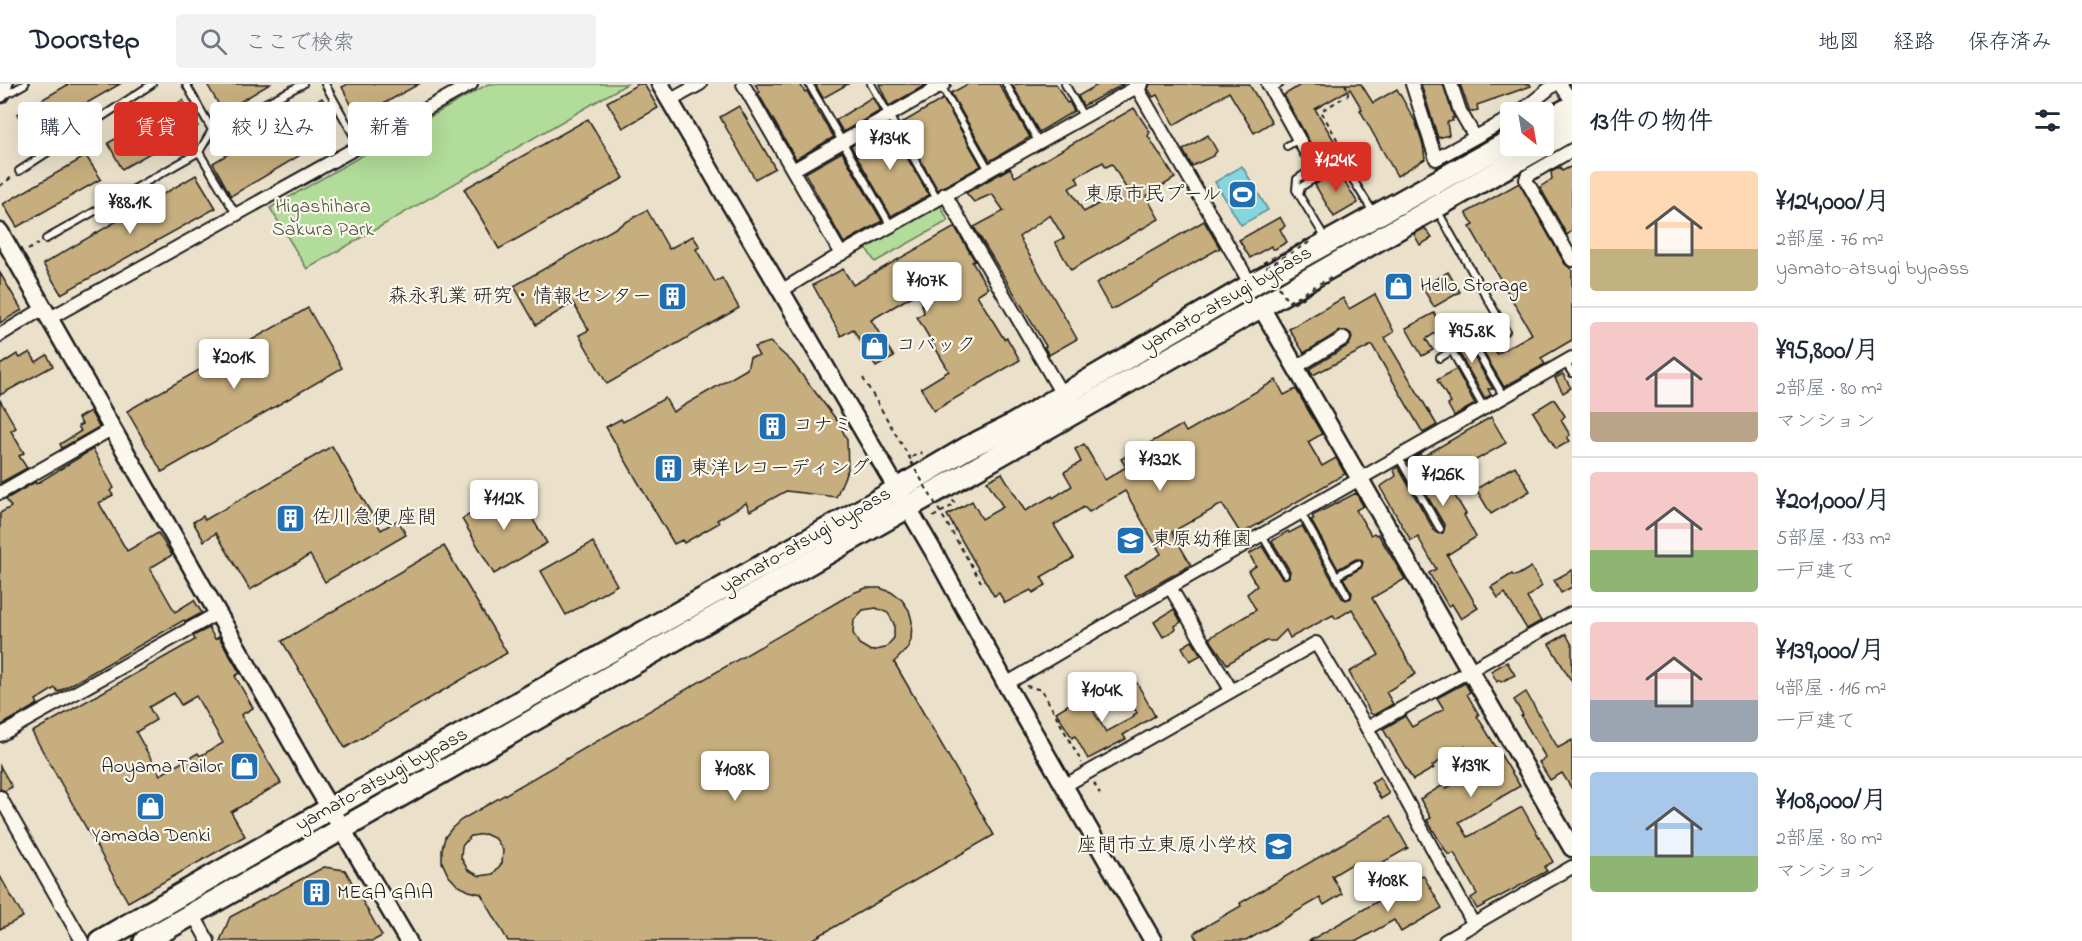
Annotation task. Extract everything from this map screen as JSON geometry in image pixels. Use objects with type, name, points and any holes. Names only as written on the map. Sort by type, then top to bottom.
[{"type":"highway","points":[[1554,111],[1568,95]]},
{"type":"highway","name":"yamato-atsugi bypass","points":[[1554,139],[1572,129]]},
{"type":"highway","name":"yamato-atsugi bypass","points":[[100,941],[331,808],[897,490],[967,448],[1009,427],[1251,285],[1500,146]]},
{"type":"highway","name":"yamato-atsugi bypass","points":[[145,941],[1524,156]]},
{"type":"street","points":[[0,96],[4,84]]},
{"type":"street","points":[[432,106],[471,84]]},
{"type":"street","points":[[660,84],[908,508],[1153,941]]},
{"type":"street","points":[[669,101],[700,84]]},
{"type":"street","points":[[743,84],[841,254]]},
{"type":"street","points":[[1412,84],[1436,159],[1500,123]]},
{"type":"street","points":[[1451,84],[1460,111],[1475,137]]},
{"type":"street","points":[[1532,102],[1554,84]]},
{"type":"street","points":[[793,170],[941,85]]},
{"type":"street","points":[[781,291],[841,254],[1138,85],[1251,285]]},
{"type":"street","points":[[1273,86],[1306,152]]},
{"type":"street","points":[[1572,150],[1527,176],[1526,180],[1572,260]]},
{"type":"street","points":[[0,335],[47,313],[348,153]]},
{"type":"street","points":[[941,197],[1063,396]]},
{"type":"street","points":[[0,232],[408,941]]},
{"type":"street","points":[[1261,307],[1572,848]]},
{"type":"street","points":[[1296,367],[1344,338]]},
{"type":"street","points":[[1006,684],[1170,586],[1569,360]]},
{"type":"street","points":[[0,493],[113,428]]},
{"type":"street","points":[[1170,586],[1232,690]]},
{"type":"street","points":[[0,735],[218,613]]},
{"type":"street","points":[[1367,728],[1572,613]]},
{"type":"street","points":[[1064,786],[1316,643],[1367,728],[1474,925]]},
{"type":"street","points":[[0,797],[82,941]]},
{"type":"street","points":[[1445,941],[1572,867]]},
{"type":"street","points":[[193,914],[208,941]]},
{"type":"lane","points":[[0,96],[25,84]]},
{"type":"lane","points":[[19,171],[152,84]]},
{"type":"lane","points":[[186,84],[210,126]]},
{"type":"lane","points":[[267,102],[303,84]]},
{"type":"lane","points":[[325,84],[348,125]]},
{"type":"lane","points":[[809,84],[891,226]]},
{"type":"lane","points":[[871,84],[941,197]]},
{"type":"lane","points":[[1006,84],[1038,141]]},
{"type":"lane","points":[[1065,84],[1083,116]]},
{"type":"lane","points":[[941,85],[988,170]]},
{"type":"lane","points":[[46,239],[199,152],[210,133]]},
{"type":"lane","points":[[1287,146],[1299,139]]},
{"type":"lane","points":[[199,152],[236,214]]},
{"type":"lane","points":[[1328,242],[1299,196],[1295,187],[1297,179],[1334,161],[1345,167],[1375,215]]},
{"type":"lane","points":[[1435,207],[1506,331]]},
{"type":"lane","points":[[1464,329],[1504,397]]},
{"type":"lane","points":[[1444,339],[1484,408]]},
{"type":"lane","points":[[1440,358],[1451,351]]},
{"type":"lane","points":[[1569,360],[1572,373]]},
{"type":"lane","points":[[1398,458],[1440,529]]},
{"type":"lane","points":[[1300,513],[1347,595]]},
{"type":"lane","points":[[1262,535],[1285,574]]},
{"type":"lane","points":[[1336,576],[1358,564]]},
{"type":"path","points":[[1345,84],[1348,95],[1321,111],[1348,159]]},
{"type":"path","points":[[0,186],[19,171]]},
{"type":"path","points":[[15,258],[46,239]]},
{"type":"path","points":[[1263,263],[1306,240],[1310,242],[1267,267],[1288,302],[1328,278],[1331,280],[1290,306]]},
{"type":"path","points":[[863,378],[981,582]]},
{"type":"path","points":[[934,525],[935,507],[944,499]]},
{"type":"path","points":[[933,517],[945,509]]},
{"type":"path","points":[[1025,686],[1042,690],[1088,772]]},
{"type":"green space","name":"Higashihara Sakura Park","points":[[488,84],[627,84],[307,269],[270,208],[361,156],[432,156],[432,116]]},
{"type":"green space","points":[[940,204],[948,221],[875,262],[866,248]]},
{"type":"water","points":[[1242,166],[1268,210],[1241,225],[1215,182]]},
{"type":"building","points":[[69,84],[120,84],[89,102],[38,102]]},
{"type":"building","points":[[207,84],[270,84],[240,102],[217,102]]},
{"type":"building","points":[[348,84],[419,84],[387,102],[350,102],[342,87]]},
{"type":"building","points":[[638,84],[644,84],[658,108],[623,128],[607,102]]},
{"type":"building","points":[[755,84],[800,84],[805,92],[807,91],[834,137],[796,159]]},
{"type":"building","points":[[819,84],[848,84],[823,98],[816,86]]},
{"type":"building","points":[[879,84],[927,84],[889,106]]},
{"type":"building","points":[[968,84],[999,84],[1030,137],[990,161],[951,93]]},
{"type":"building","points":[[1017,84],[1056,84],[1074,111],[1039,132],[1013,86]]},
{"type":"building","points":[[1099,84],[1124,84],[1083,106],[1078,96]]},
{"type":"building","points":[[1150,84],[1249,84],[1272,122],[1254,133],[1229,92],[1174,125],[1157,95],[1153,97],[1148,89]]},
{"type":"building","points":[[1302,84],[1361,84],[1373,103],[1397,89],[1416,123],[1425,159],[1397,176],[1350,89],[1315,109],[1341,152],[1318,161],[1284,95]]},
{"type":"building","points":[[1421,84],[1443,84],[1454,118],[1452,118],[1453,121],[1447,122],[1449,135],[1438,138]]},
{"type":"building","points":[[1460,84],[1530,84],[1531,86],[1477,105],[1478,110],[1470,112]]},
{"type":"building","points":[[872,97],[880,111],[843,132],[836,120]]},
{"type":"building","points":[[943,99],[981,166],[938,190],[900,124]]},
{"type":"building","points":[[739,106],[775,168],[755,179],[720,117]]},
{"type":"building","points":[[1134,108],[1150,132],[1148,136],[1175,178],[1146,196],[1159,219],[1071,270],[1055,242],[1064,238],[1050,215],[1019,237],[1077,339],[1049,355],[1044,347],[1046,346],[974,227],[1004,211],[992,194],[974,202],[966,193],[1010,168],[1015,177]],"holes":[[[1103,162],[1106,167],[1112,164],[1126,188],[1084,212],[1069,188],[1079,183],[1076,177]]]},
{"type":"building","points":[[588,119],[624,178],[499,249],[464,189]]},
{"type":"building","points":[[882,129],[884,134],[891,130],[929,195],[891,216],[851,146]]},
{"type":"building","points":[[1208,135],[1217,151],[1213,156],[1192,166],[1183,150]]},
{"type":"building","points":[[114,140],[114,154],[108,143]]},
{"type":"building","points":[[842,152],[882,221],[844,243],[805,173]]},
{"type":"building","points":[[86,156],[101,179],[17,227],[3,204]]},
{"type":"building","points":[[115,156],[145,156],[122,169]]},
{"type":"building","points":[[225,156],[299,156],[231,196],[213,163]]},
{"type":"building","points":[[1572,166],[1572,231],[1567,235],[1540,187],[1552,179],[1551,172],[1560,167],[1562,171]]},
{"type":"building","points":[[1335,167],[1358,203],[1334,217],[1315,185],[1327,176],[1328,168]]},
{"type":"building","points":[[196,175],[216,208],[61,294],[43,264]]},
{"type":"building","points":[[1519,183],[1565,264],[1572,270],[1572,340],[1541,358],[1545,364],[1504,387],[1468,326],[1477,321],[1497,354],[1532,334],[1470,227],[1474,225],[1466,213]]},
{"type":"building","name":"森永乳業 研究・情報センター","points":[[647,210],[669,249],[693,236],[700,247],[696,249],[715,282],[722,278],[739,308],[607,384],[579,335],[589,330],[573,303],[536,325],[514,286]]},
{"type":"building","points":[[1280,217],[1285,226],[1280,229],[1287,242],[1275,249],[1271,246],[1250,258],[1239,240]]},
{"type":"building","points":[[1204,221],[1220,248],[1111,310],[1096,283]]},
{"type":"building","points":[[955,227],[988,288],[977,295],[1020,360],[934,411],[921,388],[949,371],[917,317],[924,313],[919,292],[871,320],[894,357],[876,367],[853,329],[841,336],[813,285],[843,269],[853,285]]},
{"type":"building","points":[[1425,228],[1432,238],[1420,245],[1414,234]]},
{"type":"building","points":[[1448,272],[1460,292],[1434,307],[1422,287]]},
{"type":"building","points":[[0,273],[22,310],[0,323]]},
{"type":"building","points":[[1375,294],[1394,332],[1385,338],[1437,425],[1423,433],[1372,345],[1313,375],[1309,369],[1349,345],[1351,334],[1347,331],[1340,331],[1304,353],[1289,329],[1343,298],[1349,309]]},
{"type":"building","points":[[308,308],[342,368],[162,472],[127,411]]},
{"type":"building","points":[[1434,313],[1443,328],[1426,339],[1433,350],[1422,356],[1406,328]]},
{"type":"building","points":[[1459,331],[1493,389],[1488,389],[1491,395],[1485,398],[1450,337]]},
{"type":"building","name":"コナミ","points":[[770,342],[792,362],[839,423],[847,440],[848,469],[836,497],[786,491],[750,511],[746,503],[717,520],[719,523],[684,543],[682,540],[674,544],[606,427],[621,419],[623,422],[665,398],[673,412],[747,369],[750,357],[759,356],[754,347]]},
{"type":"building","points":[[30,352],[36,362],[47,355],[53,366],[0,395],[0,365],[17,354],[20,358]]},
{"type":"building","points":[[1456,369],[1475,404],[1454,416],[1448,405],[1451,403],[1437,380]]},
{"type":"building","points":[[1563,374],[1571,388],[1563,393],[1555,378]]},
{"type":"building","points":[[1276,380],[1284,395],[1296,389],[1322,434],[1308,442],[1322,466],[1336,458],[1345,474],[1241,534],[1222,504],[1172,532],[1191,565],[1136,596],[1124,576],[1161,554],[1125,491],[1089,512],[1084,507],[1054,525],[1074,558],[1041,577],[1046,585],[1033,593],[1031,590],[1005,603],[999,593],[994,596],[947,515],[972,501],[982,519],[1003,507],[987,481],[1002,473],[1025,511],[1052,496],[1053,498],[1072,486],[1064,472],[1081,462],[1075,449],[1084,444],[1105,480],[1126,467],[1121,459],[1182,425],[1186,432]]},
{"type":"building","points":[[1554,399],[1565,416],[1561,420],[1570,435],[1567,437],[1570,441],[1556,449],[1533,412]]},
{"type":"building","points":[[0,400],[16,428],[11,431],[24,453],[19,456],[27,468],[0,483]]},
{"type":"building","points":[[90,411],[99,427],[62,448],[60,444],[81,431],[78,426],[82,424],[78,418]]},
{"type":"building","points":[[1491,417],[1506,443],[1444,478],[1466,514],[1464,515],[1476,537],[1447,555],[1478,608],[1461,619],[1452,604],[1448,606],[1429,573],[1436,569],[1418,537],[1411,541],[1380,487],[1396,476],[1394,470],[1398,467],[1435,532],[1443,533],[1445,526],[1407,462],[1420,454],[1422,457]]},
{"type":"building","name":"佐川急便 座間","points":[[332,446],[381,530],[398,520],[406,535],[325,582],[310,555],[250,590],[216,533],[204,541],[193,522],[203,516],[205,520]]},
{"type":"building","points":[[93,449],[114,488],[110,491],[113,495],[99,503],[127,551],[158,533],[172,555],[150,568],[175,612],[194,600],[202,613],[185,622],[184,620],[58,692],[55,688],[36,700],[38,704],[0,726],[0,513],[11,507],[6,499],[35,482],[36,484]]},
{"type":"building","points":[[1515,466],[1530,491],[1491,514],[1476,489]]},
{"type":"building","points":[[514,488],[547,543],[494,574],[462,519]]},
{"type":"building","points":[[1356,493],[1363,506],[1356,510],[1371,535],[1378,534],[1405,579],[1372,598],[1416,674],[1386,692],[1393,704],[1374,715],[1371,714],[1349,672],[1379,655],[1352,609],[1336,619],[1333,615],[1290,638],[1286,630],[1275,641],[1266,641],[1227,664],[1209,638],[1256,610],[1247,594],[1257,586],[1248,571],[1256,566],[1249,554],[1262,546],[1281,577],[1284,579],[1289,577],[1290,571],[1272,541],[1302,526],[1342,598],[1346,600],[1351,598],[1352,593],[1343,578],[1361,568],[1363,562],[1356,559],[1338,569],[1311,520],[1314,519],[1312,516]]},
{"type":"building","points":[[593,542],[617,585],[566,615],[541,571]]},
{"type":"building","points":[[444,546],[507,653],[345,748],[282,641]]},
{"type":"building","points":[[1531,567],[1542,586],[1527,598],[1541,621],[1527,629],[1505,593],[1498,598],[1491,587],[1512,574],[1518,575]]},
{"type":"building","points":[[1572,570],[1572,587],[1561,593],[1554,580]]},
{"type":"building","points":[[866,588],[880,588],[902,600],[909,610],[912,621],[911,640],[907,649],[894,662],[994,835],[810,941],[508,941],[481,894],[457,885],[448,875],[442,862],[442,849],[445,837],[461,820],[853,593]],"holes":[[[876,608],[888,613],[894,624],[894,638],[885,648],[871,651],[859,644],[853,633],[854,620],[863,610]],[[485,834],[496,839],[503,850],[502,863],[493,874],[480,876],[468,870],[461,858],[462,846],[471,836]]]},
{"type":"building","points":[[1174,609],[1181,622],[1175,626],[1176,629],[1163,637],[1154,622]]},
{"type":"building","name":"Yamada Denki","points":[[209,628],[215,639],[219,637],[240,673],[235,676],[253,708],[241,715],[281,783],[231,812],[245,836],[128,902],[32,732],[195,640],[193,636]],"holes":[[[174,693],[181,705],[196,696],[223,743],[200,756],[198,753],[160,775],[136,732],[156,720],[149,707]]]},
{"type":"building","points":[[1566,634],[1572,645],[1572,682],[1549,644]]},
{"type":"building","points":[[1192,641],[1201,655],[1190,661],[1182,647]]},
{"type":"building","points":[[1507,662],[1515,675],[1497,682],[1491,671]]},
{"type":"building","points":[[1137,683],[1155,716],[1123,735],[1126,739],[1088,759],[1075,736],[1072,738],[1056,712],[1084,695],[1106,732],[1134,717],[1133,715],[1137,713],[1124,690]]},
{"type":"building","points":[[1465,683],[1470,692],[1467,694],[1479,715],[1477,716],[1520,786],[1459,822],[1468,837],[1522,807],[1553,862],[1544,867],[1547,871],[1477,909],[1471,898],[1477,894],[1454,853],[1449,855],[1447,853],[1427,820],[1431,818],[1420,799],[1443,785],[1445,789],[1479,769],[1465,746],[1413,780],[1383,729],[1405,716],[1412,727],[1444,709],[1437,698]]},
{"type":"building","points":[[1526,692],[1558,748],[1572,740],[1572,789],[1562,773],[1550,780],[1539,762],[1546,758],[1514,700]]},
{"type":"building","points":[[0,766],[12,787],[5,791],[0,789]]},
{"type":"building","points":[[1380,777],[1389,794],[1381,799],[1371,782]]},
{"type":"building","points":[[1390,816],[1408,848],[1359,876],[1352,864],[1332,876],[1342,894],[1324,905],[1320,898],[1246,941],[1198,941],[1194,933],[1241,906],[1240,903]]},
{"type":"building","name":"MEGA GAIA","points":[[324,867],[345,870],[382,936],[373,941],[220,941],[230,917]]},
{"type":"building","points":[[1423,875],[1442,908],[1401,932],[1394,920],[1357,941],[1309,941]]},
{"type":"building","points":[[0,876],[23,917],[0,929]]},
{"type":"place","name":"東原市民プール","points":[[1243,195]]},
{"type":"place","name":"Hello Storage","points":[[1399,286]]},
{"type":"place","name":"森永乳業 研究・情報センター","points":[[673,297]]},
{"type":"place","name":"コバック","points":[[875,346]]},
{"type":"place","name":"コナミ","points":[[772,426]]},
{"type":"place","name":"東洋レコーディング","points":[[669,469]]},
{"type":"place","name":"佐川急便 座間","points":[[291,518]]},
{"type":"place","name":"東原幼稚園","points":[[1131,540]]},
{"type":"place","name":"Aoyama Tailor","points":[[244,767]]},
{"type":"place","name":"Yamada Denki","points":[[151,806]]},
{"type":"place","name":"座間市立東原小学校","points":[[1278,846]]},
{"type":"place","name":"MEGA GAIA","points":[[316,893]]}]
